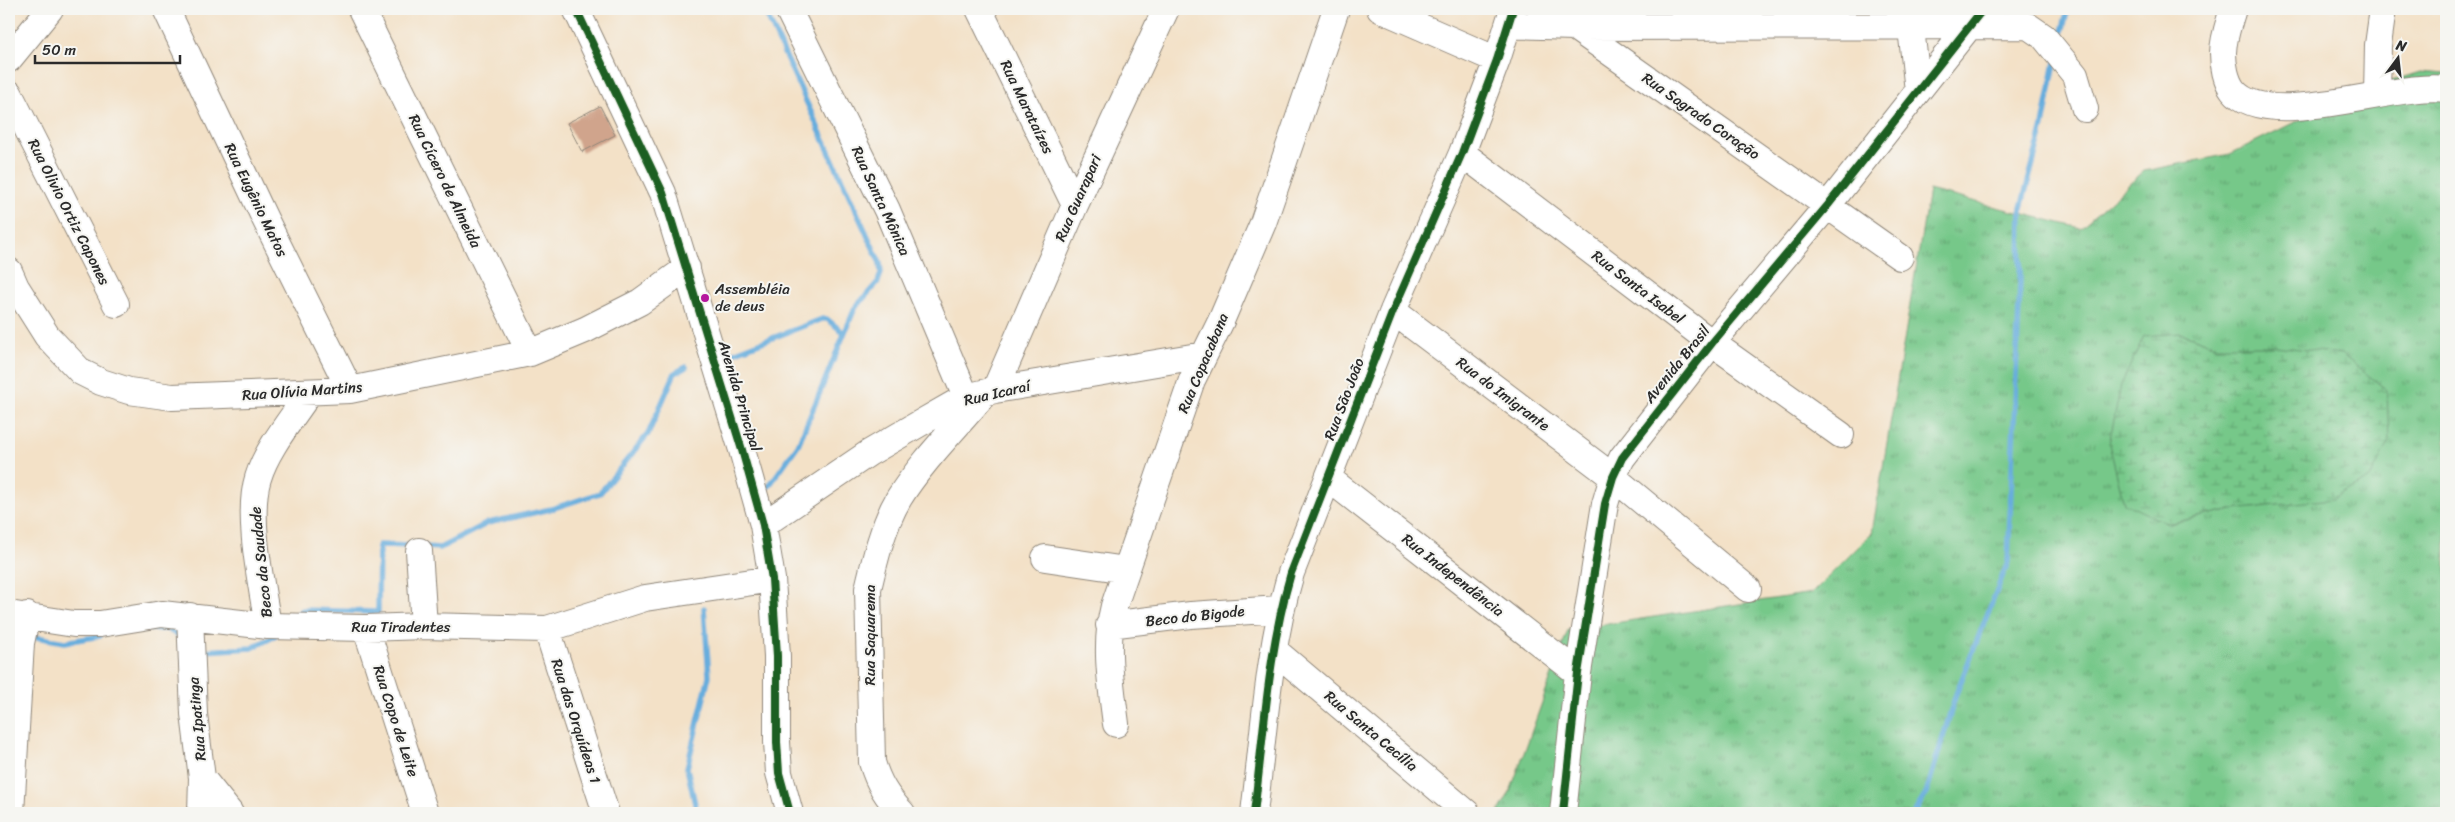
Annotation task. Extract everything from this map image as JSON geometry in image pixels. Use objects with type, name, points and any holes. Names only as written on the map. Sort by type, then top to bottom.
[{"type":"street","points":[[9,59],[19,34],[50,9]]},
{"type":"street","name":"Rua Eugênio Matos","points":[[166,9],[228,141],[350,390]]},
{"type":"street","name":"Rua Cícero de Almeida","points":[[360,9],[530,353]]},
{"type":"street","name":"Avenida Principal","points":[[577,9],[663,193],[763,525],[772,579],[777,656],[779,773],[790,813]]},
{"type":"street","name":"Rua Santa Mônica","points":[[788,9],[887,210],[982,394]]},
{"type":"street","name":"Rua Marataízes","points":[[979,9],[1075,205]]},
{"type":"street","name":"Rua Guarapari","points":[[982,394],[1075,205],[1166,9]]},
{"type":"street","name":"Rua Copacabana","points":[[1116,724],[1110,678],[1109,625],[1126,570],[1192,380],[1263,223],[1336,9]]},
{"type":"street","points":[[1380,9],[1497,60]]},
{"type":"street","points":[[2233,9],[2224,39],[2223,53],[2226,74],[2234,90],[2248,101],[2280,108],[2339,102],[2409,90],[2446,89]]},
{"type":"street","points":[[2377,95],[2378,45],[2383,9]]},
{"type":"street","points":[[1511,17],[1574,27],[1655,17],[1976,18],[2028,26],[2044,37],[2075,75],[2085,109]]},
{"type":"street","name":"Rua São João","points":[[1254,813],[1280,609],[1291,573],[1393,310],[1462,153],[1511,17]]},
{"type":"street","points":[[1909,18],[1918,91]]},
{"type":"street","name":"Avenida Brasil","points":[[1563,813],[1578,672],[1605,504],[1613,477],[1633,441],[1712,343],[1828,205],[1976,18]]},
{"type":"street","name":"Rua Sagrado Coração","points":[[1574,27],[1900,257]]},
{"type":"street","name":"Rua Olivio Ortiz Capones","points":[[9,93],[116,304]]},
{"type":"street","name":"Rua Santa Isabel","points":[[1462,153],[1712,343],[1841,435]]},
{"type":"street","name":"Rua Olívia Martins","points":[[11,283],[47,336],[81,372],[101,382],[129,391],[172,397],[350,390],[530,353],[585,330],[640,302],[687,268]]},
{"type":"street","name":"Rua do Imigrante","points":[[1393,310],[1613,477],[1748,589]]},
{"type":"street","name":"Rua Icaraí","points":[[763,525],[870,453],[982,394],[1204,355]]},
{"type":"street","name":"Beco da Saudade","points":[[268,626],[255,533],[254,501],[258,479],[265,461],[309,393]]},
{"type":"street","name":"Rua Saquarema","points":[[902,813],[887,797],[877,780],[872,762],[868,589],[874,563],[898,500],[919,471],[982,394]]},
{"type":"street","name":"Rua Independência","points":[[1328,478],[1578,672]]},
{"type":"street","points":[[419,551],[424,626]]},
{"type":"street","points":[[1045,558],[1126,570]]},
{"type":"street","name":"Rua Tiradentes","points":[[18,614],[74,624],[100,624],[162,614],[268,626],[366,628],[424,626],[547,629],[645,598],[772,579]]},
{"type":"street","name":"Beco do Bigode","points":[[1109,625],[1191,615],[1280,609]]},
{"type":"street","points":[[11,813],[22,643],[18,614]]},
{"type":"street","name":"Rua Ipatinga","points":[[190,616],[194,714],[202,778],[230,813]]},
{"type":"street","name":"Rua Copo de Leite","points":[[366,628],[425,813]]},
{"type":"street","name":"Rua das Orquídeas 1","points":[[547,629],[606,813]]},
{"type":"street","name":"Rua Santa Cecília","points":[[1274,650],[1467,813]]},
{"type":"street","points":[[201,813],[202,778]]},
{"type":"green space","points":[[2420,72],[2446,74],[2446,813],[1498,813],[1510,792],[1568,630],[1812,593],[1872,533],[1929,190],[2080,228],[2144,171],[2230,154],[2354,93]],"holes":[[[2181,333],[2216,346],[2224,511],[2169,524]]]},
{"type":"green space","points":[[2181,333],[2216,346],[2275,346],[2341,354],[2387,390],[2389,441],[2370,478],[2332,499],[2224,511],[2168,524],[2124,503],[2109,444],[2121,385],[2144,336]]},
{"type":"building","points":[[600,106],[615,135],[582,152],[567,123]]},
{"type":"waterway","points":[[764,9],[880,263],[881,273],[878,282],[855,308],[798,445],[769,486]]},
{"type":"waterway","points":[[2059,43],[2068,9]]},
{"type":"waterway","points":[[1914,813],[1926,794],[1956,694],[2008,562],[2020,282],[2021,208],[2043,126],[2055,62]]},
{"type":"waterway","points":[[728,355],[822,319],[827,319],[844,333]]},
{"type":"waterway","points":[[425,547],[440,548],[488,523],[551,509],[600,493],[648,434],[675,373],[686,367]]},
{"type":"waterway","points":[[292,619],[303,610],[378,612],[379,545],[413,546]]},
{"type":"waterway","points":[[697,813],[687,768],[709,676],[704,608]]},
{"type":"waterway","points":[[146,629],[167,629],[184,639]]},
{"type":"waterway","points":[[30,636],[65,642],[100,636]]},
{"type":"waterway","points":[[198,648],[203,651],[252,648],[275,636]]},
{"type":"cycle path","points":[[576,9],[663,193],[742,450],[763,525],[772,579],[777,656],[779,773],[790,813]]},
{"type":"cycle path","points":[[1254,813],[1272,662],[1283,602],[1291,573],[1393,311],[1462,153],[1497,60],[1513,9]]},
{"type":"cycle path","points":[[1563,813],[1578,673],[1605,504],[1613,477],[1622,458],[1712,343],[1828,205],[1983,9]]},
{"type":"place","name":"Assembléia de deus","points":[[705,298]]}]
